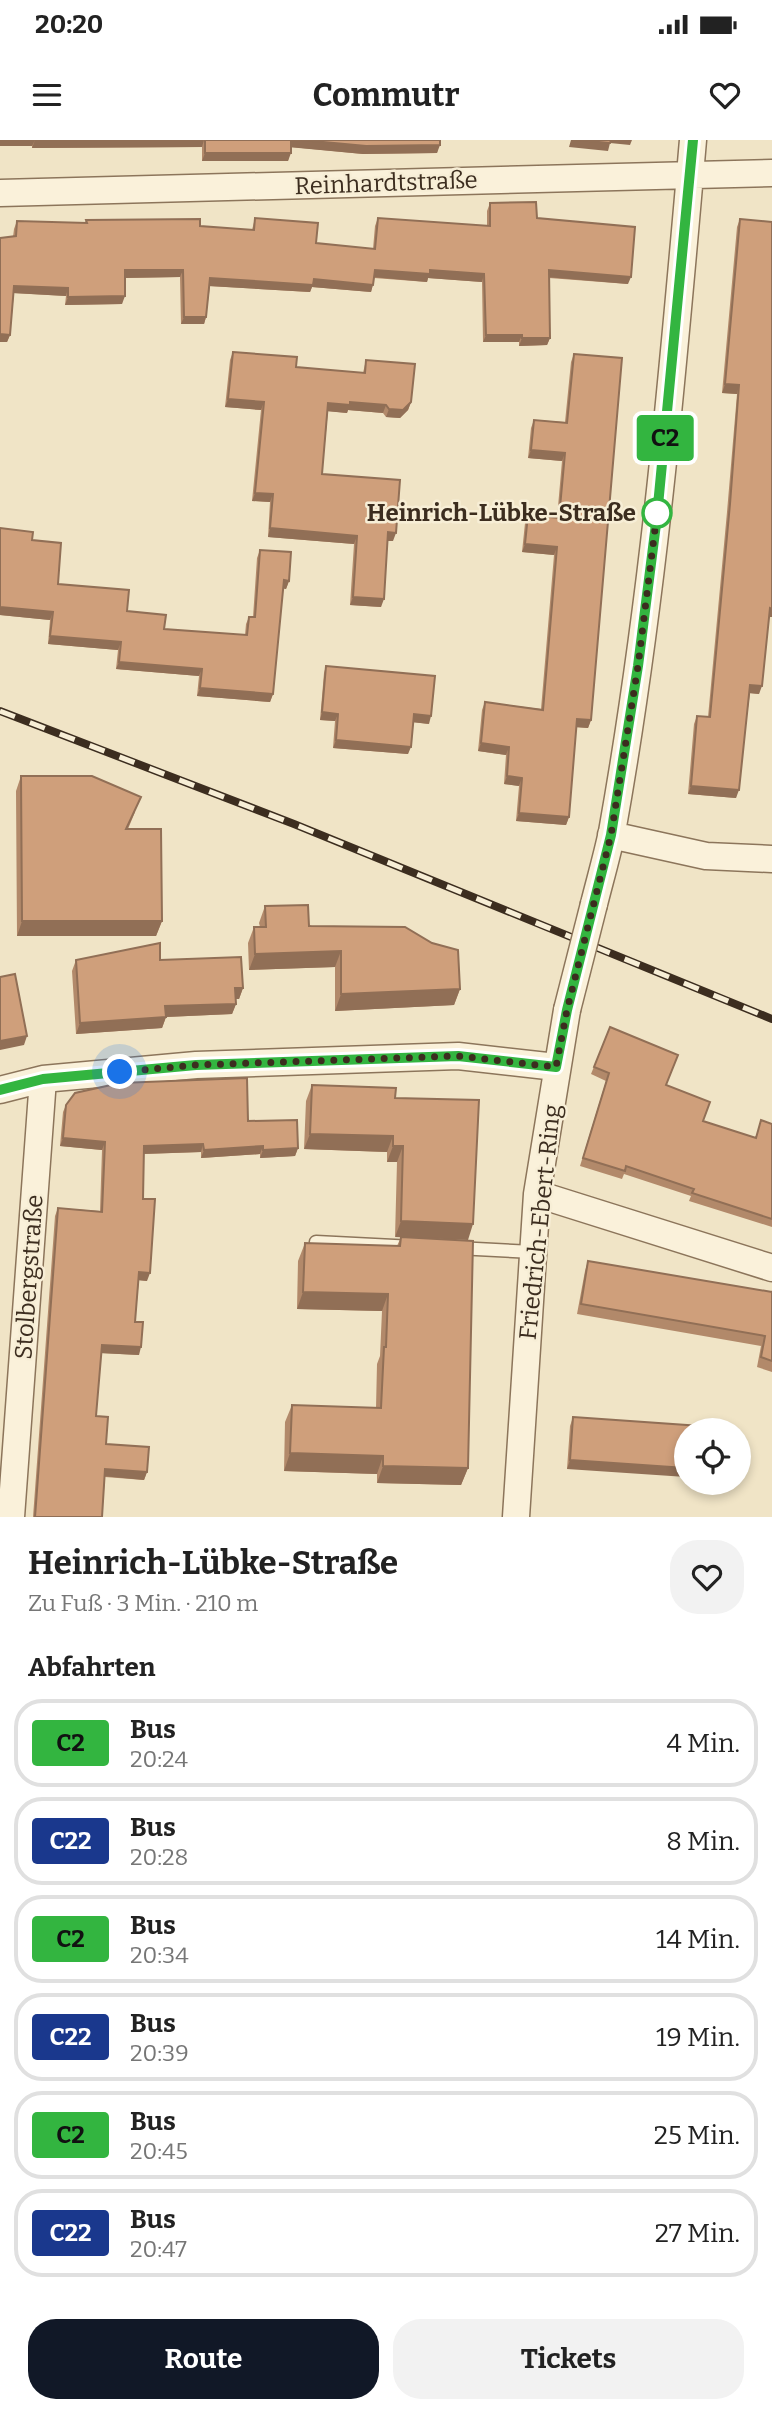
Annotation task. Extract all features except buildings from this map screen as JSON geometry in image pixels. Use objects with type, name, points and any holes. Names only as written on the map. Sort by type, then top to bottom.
[{"type":"street","name":"Friedrich-Ebert-Ring","points":[[516,1517],[537,1194],[567,1010],[611,835],[638,666],[657,516],[693,140]]},
{"type":"street","name":"Reinhardtstraße","points":[[0,193],[772,173]]},
{"type":"street","points":[[611,835],[706,856],[772,859]]},
{"type":"street","points":[[0,1090],[43,1079],[196,1065],[458,1056],[556,1067]]},
{"type":"street","name":"Stolbergstraße","points":[[11,1517],[43,1079]]},
{"type":"street","points":[[537,1194],[772,1268]]},
{"type":"lane","points":[[316,1242],[533,1252]]},
{"type":"railway","points":[[0,711],[294,824],[772,1019]]},
{"type":"bus line","name":"C2","points":[[0,1090],[43,1079],[196,1065],[458,1056],[556,1067],[567,1010],[611,835],[638,666],[657,516],[693,140]]},
{"type":"place","name":"Heinrich-Lübke-Straße","points":[[657,513]]},
{"type":"route","points":[[120,1072],[196,1065],[458,1056],[556,1067],[567,1010],[611,835],[638,666],[657,513]]}]
